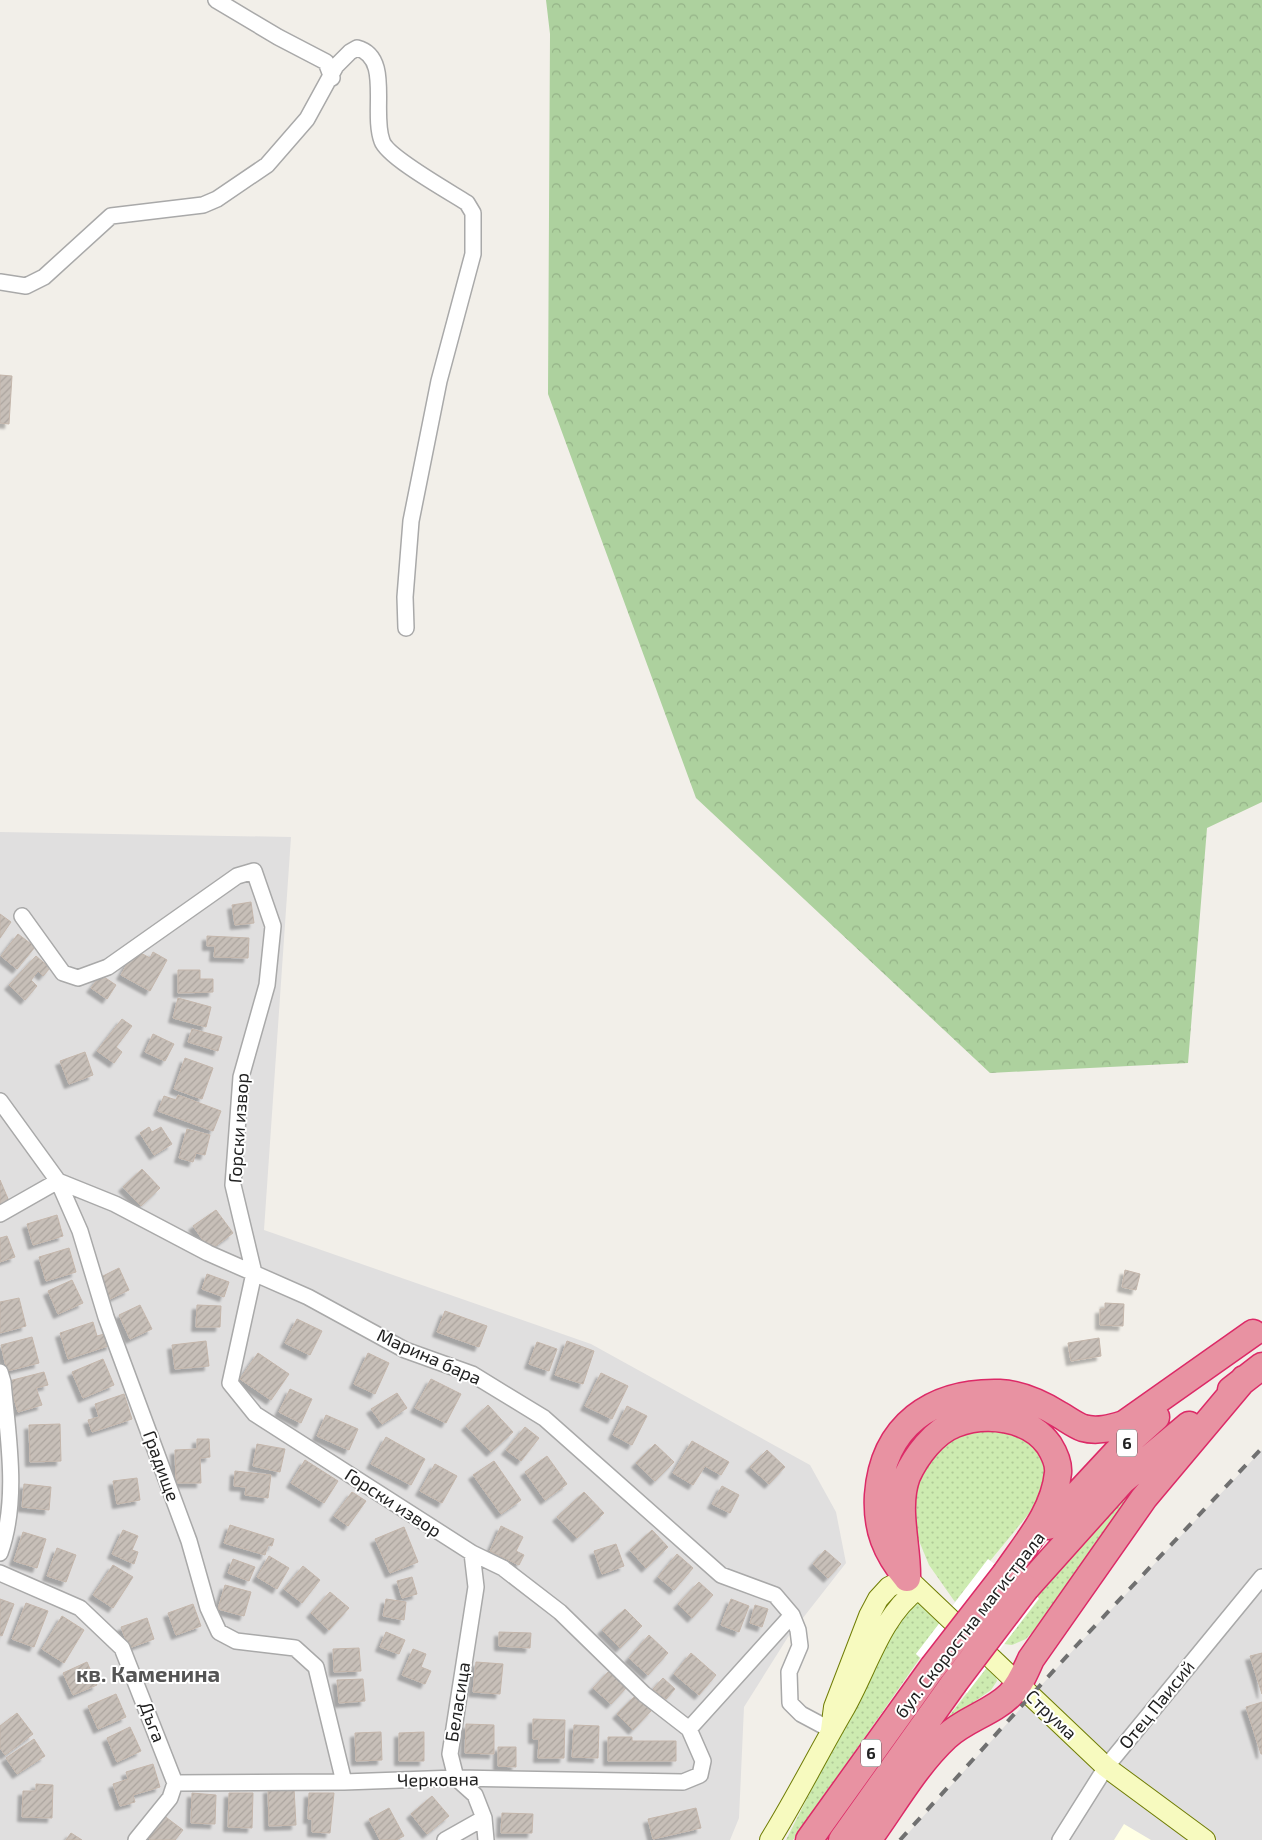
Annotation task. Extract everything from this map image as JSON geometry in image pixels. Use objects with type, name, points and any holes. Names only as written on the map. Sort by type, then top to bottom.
[{"type":"highway","name":"бул. Скоростна магистрала","points":[[842,1840],[954,1683],[1016,1581],[1115,1454],[1258,1330]]},
{"type":"highway","points":[[913,1584],[892,1560],[885,1545],[878,1505],[879,1482],[892,1443],[915,1417],[931,1407],[952,1400],[978,1394],[1001,1393],[1022,1397],[1044,1405],[1083,1428],[1103,1430],[1124,1424],[1258,1330]]},
{"type":"highway","name":"бул. Скоростна магистрала","points":[[809,1840],[933,1667],[1016,1581],[1122,1482],[1253,1372]]},
{"type":"highway","points":[[868,1840],[927,1758],[947,1736],[968,1720],[1009,1696],[1019,1684],[1031,1659],[1144,1498],[1253,1372]]},
{"type":"highway","points":[[913,1584],[903,1496],[907,1477],[915,1462],[940,1433],[955,1424],[992,1418],[1022,1424],[1036,1432],[1055,1454],[1059,1470],[1052,1501],[1016,1581]]},
{"type":"main road","name":"Струма","points":[[913,1584],[1106,1767],[1205,1840]]},
{"type":"main road","points":[[770,1840],[796,1799],[831,1730],[834,1707],[869,1616],[889,1587],[913,1584]]},
{"type":"street","points":[[216,0],[278,37],[308,50],[326,62],[332,78]]},
{"type":"street","points":[[0,282],[26,286],[44,277],[111,216],[203,205],[217,199],[267,164],[307,119],[332,78],[336,66],[350,52],[358,48],[367,51],[375,60],[378,73],[378,128],[387,150],[467,203],[473,213],[473,254],[439,381],[411,521],[405,598],[406,628]]},
{"type":"street","name":"Горски извор","points":[[22,916],[63,973],[78,978],[108,967],[237,876],[254,871],[273,926],[267,985],[241,1077],[233,1185],[254,1273],[230,1383],[255,1414],[472,1553],[503,1568],[560,1612],[644,1694],[689,1729],[703,1761],[700,1775]]},
{"type":"street","name":"Градище","points":[[0,1100],[58,1181],[80,1230],[106,1317],[189,1541],[208,1608],[219,1632],[236,1641],[295,1648],[316,1666],[344,1782]]},
{"type":"street","points":[[0,1214],[58,1181]]},
{"type":"street","name":"Марина бара","points":[[58,1181],[115,1204],[208,1253],[308,1297],[405,1350],[472,1374],[544,1418],[721,1575],[775,1595],[792,1615],[798,1630],[800,1646],[789,1672],[790,1703],[801,1714],[831,1730]]},
{"type":"street","points":[[0,1372],[3,1382],[10,1454],[8,1530],[0,1553]]},
{"type":"street","name":"Беласица","points":[[456,1778],[450,1754],[476,1587],[472,1553]]},
{"type":"street","name":"Дъга","points":[[0,1573],[80,1608],[122,1648],[175,1783]]},
{"type":"street","name":"Отец Паисий","points":[[1060,1840],[1106,1767],[1262,1577]]},
{"type":"street","points":[[689,1729],[792,1615]]},
{"type":"street","name":"Черковна","points":[[175,1783],[344,1782],[456,1778],[662,1783],[683,1782],[700,1775]]},
{"type":"street","points":[[456,1778],[475,1795],[484,1818],[486,1840]]},
{"type":"street","points":[[136,1840],[170,1798],[175,1783]]},
{"type":"street","points":[[445,1840],[484,1818]]},
{"type":"shaded area","points":[[0,832],[291,837],[264,1230],[591,1344],[810,1465],[836,1512],[846,1563],[788,1637],[744,1707],[739,1818],[730,1840],[0,1840]]},
{"type":"shaded area","points":[[1262,1450],[1262,1840],[902,1840],[1077,1646]]},
{"type":"shaded area","points":[[1124,1824],[1151,1840],[1114,1840]]},
{"type":"green space","points":[[546,0],[1262,0],[1262,802],[1207,828],[1188,1063],[990,1073],[696,798],[548,394],[550,34]]},
{"type":"green space","points":[[993,1427],[1032,1439],[1048,1456],[1045,1494],[990,1561],[988,1560],[955,1602],[929,1565],[915,1531],[913,1490],[925,1459],[960,1430]]},
{"type":"green space","points":[[1135,1488],[1139,1491],[1058,1603],[1026,1639],[1012,1645],[1004,1644],[1039,1599],[1035,1595],[1127,1490]]},
{"type":"green space","points":[[922,1600],[943,1619],[916,1654],[920,1658],[793,1840],[786,1840],[905,1605]]},
{"type":"green space","points":[[989,1665],[994,1671],[997,1681],[991,1690],[964,1709],[931,1739]]},
{"type":"pier","points":[[988,1559],[1039,1598],[967,1693],[916,1654]]},
{"type":"building","points":[[0,375],[12,376],[9,424],[0,423]]},
{"type":"building","points":[[251,902],[254,923],[235,925],[232,905]]},
{"type":"building","points":[[0,914],[11,922],[0,938]]},
{"type":"building","points":[[18,934],[35,947],[17,969],[1,956]]},
{"type":"building","points":[[207,936],[249,938],[248,958],[214,957],[215,946],[207,946]]},
{"type":"building","points":[[135,950],[150,958],[153,952],[167,960],[150,991],[121,975]]},
{"type":"building","points":[[36,956],[50,968],[43,976],[38,971],[31,980],[37,986],[25,1000],[9,985]]},
{"type":"building","points":[[178,970],[200,970],[200,979],[213,979],[213,992],[178,993]]},
{"type":"building","points":[[101,975],[116,985],[107,999],[91,988]]},
{"type":"building","points":[[178,998],[211,1007],[206,1027],[173,1018]]},
{"type":"building","points":[[122,1019],[132,1026],[116,1047],[122,1052],[114,1063],[97,1051]]},
{"type":"building","points":[[192,1029],[222,1037],[218,1051],[188,1042]]},
{"type":"building","points":[[153,1034],[174,1044],[165,1061],[145,1052]]},
{"type":"building","points":[[85,1052],[93,1075],[69,1084],[60,1061]]},
{"type":"building","points":[[185,1058],[213,1068],[202,1099],[174,1089]]},
{"type":"building","points":[[178,1095],[221,1111],[213,1131],[158,1111],[164,1096],[176,1100]]},
{"type":"building","points":[[149,1127],[152,1132],[161,1127],[172,1144],[154,1155],[140,1133]]},
{"type":"building","points":[[187,1129],[210,1135],[205,1155],[196,1153],[193,1162],[179,1158]]},
{"type":"building","points":[[142,1169],[160,1188],[141,1206],[123,1187]]},
{"type":"building","points":[[0,1180],[9,1201],[0,1205]]},
{"type":"building","points":[[216,1210],[233,1233],[210,1250],[193,1226]]},
{"type":"building","points":[[57,1215],[63,1236],[33,1245],[27,1224]]},
{"type":"building","points":[[7,1236],[15,1257],[0,1262],[0,1238]]},
{"type":"building","points":[[69,1248],[76,1272],[46,1281],[39,1257]]},
{"type":"building","points":[[119,1268],[129,1290],[108,1300],[97,1279]]},
{"type":"building","points":[[1125,1270],[1140,1274],[1136,1290],[1122,1287]]},
{"type":"building","points":[[207,1274],[229,1282],[224,1297],[202,1289]]},
{"type":"building","points":[[72,1280],[83,1303],[58,1314],[48,1291]]},
{"type":"building","points":[[19,1298],[26,1326],[0,1333],[0,1302]]},
{"type":"building","points":[[1105,1303],[1124,1304],[1123,1326],[1100,1325],[1100,1309],[1105,1309]]},
{"type":"building","points":[[140,1305],[152,1329],[130,1339],[119,1315]]},
{"type":"building","points":[[197,1305],[221,1306],[220,1327],[196,1327]]},
{"type":"building","points":[[445,1311],[487,1326],[479,1347],[437,1332]]},
{"type":"building","points":[[297,1319],[322,1331],[310,1355],[285,1343]]},
{"type":"building","points":[[93,1322],[97,1336],[108,1333],[111,1345],[68,1359],[60,1333]]},
{"type":"building","points":[[32,1337],[39,1363],[7,1371],[1,1345]]},
{"type":"building","points":[[1099,1338],[1101,1356],[1071,1361],[1068,1343]]},
{"type":"building","points":[[206,1341],[209,1366],[175,1369],[172,1345]]},
{"type":"building","points":[[567,1341],[594,1351],[583,1384],[555,1375]]},
{"type":"building","points":[[537,1342],[557,1349],[549,1371],[529,1364]]},
{"type":"building","points":[[258,1353],[289,1374],[271,1400],[240,1379]]},
{"type":"building","points":[[368,1353],[389,1363],[375,1394],[354,1384]]},
{"type":"building","points":[[103,1359],[114,1385],[83,1398],[72,1372]]},
{"type":"building","points":[[44,1372],[48,1385],[36,1388],[42,1405],[18,1412],[9,1381]]},
{"type":"building","points":[[601,1373],[628,1386],[612,1419],[585,1406]]},
{"type":"building","points":[[431,1379],[461,1394],[446,1423],[415,1408]]},
{"type":"building","points":[[290,1389],[312,1399],[301,1423],[279,1412]]},
{"type":"building","points":[[397,1393],[407,1408],[382,1424],[371,1409]]},
{"type":"building","points":[[124,1394],[132,1419],[92,1432],[88,1420],[99,1417],[95,1404]]},
{"type":"building","points":[[488,1405],[513,1432],[491,1452],[466,1426]]},
{"type":"building","points":[[627,1406],[647,1416],[632,1445],[613,1435]]},
{"type":"building","points":[[326,1415],[358,1429],[349,1450],[317,1436]]},
{"type":"building","points":[[60,1424],[61,1461],[30,1462],[29,1425]]},
{"type":"building","points":[[525,1427],[539,1438],[521,1461],[506,1450]]},
{"type":"building","points":[[386,1437],[425,1459],[411,1485],[371,1464]]},
{"type":"building","points":[[197,1439],[209,1439],[210,1457],[200,1458],[201,1483],[176,1483],[175,1450],[197,1449]]},
{"type":"building","points":[[692,1441],[729,1462],[721,1475],[705,1466],[693,1485],[673,1473]]},
{"type":"building","points":[[257,1444],[285,1449],[280,1472],[253,1466]]},
{"type":"building","points":[[655,1444],[674,1462],[655,1481],[636,1463]]},
{"type":"building","points":[[767,1450],[785,1467],[769,1484],[750,1467]]},
{"type":"building","points":[[547,1456],[567,1484],[545,1500],[525,1472]]},
{"type":"building","points":[[305,1460],[338,1481],[324,1503],[291,1483]]},
{"type":"building","points":[[494,1461],[521,1500],[501,1514],[473,1475]]},
{"type":"building","points":[[435,1464],[457,1476],[442,1503],[420,1491]]},
{"type":"building","points":[[235,1471],[271,1475],[268,1498],[245,1495],[246,1487],[234,1486]]},
{"type":"building","points":[[137,1478],[140,1500],[117,1504],[113,1481]]},
{"type":"building","points":[[24,1484],[51,1487],[49,1510],[22,1507]]},
{"type":"building","points":[[722,1486],[739,1495],[730,1513],[712,1504]]},
{"type":"building","points":[[352,1492],[366,1501],[348,1526],[334,1516]]},
{"type":"building","points":[[584,1492],[604,1513],[577,1538],[557,1517]]},
{"type":"building","points":[[230,1525],[274,1539],[272,1546],[268,1545],[265,1555],[224,1543]]},
{"type":"building","points":[[501,1526],[523,1537],[516,1551],[524,1555],[519,1565],[490,1551]]},
{"type":"building","points":[[404,1527],[418,1562],[390,1573],[375,1539]]},
{"type":"building","points":[[123,1530],[138,1536],[132,1550],[138,1552],[134,1564],[112,1554]]},
{"type":"building","points":[[652,1530],[668,1547],[646,1568],[630,1550]]},
{"type":"building","points":[[23,1532],[46,1539],[37,1568],[14,1561]]},
{"type":"building","points":[[616,1544],[624,1566],[602,1574],[594,1551]]},
{"type":"building","points":[[57,1548],[76,1555],[66,1582],[47,1576]]},
{"type":"building","points":[[825,1550],[841,1564],[828,1578],[813,1564]]},
{"type":"building","points":[[677,1554],[693,1568],[674,1590],[658,1577]]},
{"type":"building","points":[[269,1556],[289,1568],[277,1589],[257,1577]]},
{"type":"building","points":[[233,1559],[255,1567],[249,1581],[228,1573]]},
{"type":"building","points":[[113,1565],[133,1577],[113,1608],[93,1595]]},
{"type":"building","points":[[303,1566],[320,1580],[302,1603],[284,1589]]},
{"type":"building","points":[[412,1577],[417,1594],[402,1598],[397,1581]]},
{"type":"building","points":[[699,1582],[713,1595],[692,1618],[678,1604]]},
{"type":"building","points":[[225,1585],[251,1592],[244,1616],[218,1609]]},
{"type":"building","points":[[330,1592],[349,1608],[329,1630],[311,1613]]},
{"type":"building","points":[[0,1599],[14,1604],[2,1636],[0,1635]]},
{"type":"building","points":[[386,1599],[406,1602],[404,1620],[383,1616]]},
{"type":"building","points":[[731,1599],[749,1606],[739,1632],[721,1625]]},
{"type":"building","points":[[26,1603],[48,1611],[34,1647],[12,1639]]},
{"type":"building","points":[[193,1604],[201,1626],[176,1635],[168,1613]]},
{"type":"building","points":[[755,1605],[768,1609],[762,1627],[750,1623]]},
{"type":"building","points":[[625,1609],[642,1626],[620,1648],[602,1630]]},
{"type":"building","points":[[62,1616],[84,1630],[64,1663],[42,1649]]},
{"type":"building","points":[[147,1618],[154,1639],[129,1648],[121,1627]]},
{"type":"building","points":[[386,1632],[405,1640],[399,1654],[380,1647]]},
{"type":"building","points":[[499,1632],[531,1633],[530,1648],[499,1646]]},
{"type":"building","points":[[649,1635],[668,1653],[648,1675],[629,1658]]},
{"type":"building","points":[[359,1648],[361,1671],[334,1672],[333,1649]]},
{"type":"building","points":[[413,1649],[426,1654],[421,1667],[431,1671],[425,1684],[402,1675]]},
{"type":"building","points":[[691,1653],[716,1675],[699,1695],[674,1674]]},
{"type":"building","points":[[1262,1653],[1262,1694],[1250,1656]]},
{"type":"building","points":[[87,1662],[97,1685],[73,1695],[63,1673]]},
{"type":"building","points":[[476,1662],[503,1664],[500,1694],[473,1692]]},
{"type":"building","points":[[610,1670],[628,1686],[611,1704],[593,1688]]},
{"type":"building","points":[[663,1678],[675,1689],[666,1699],[653,1689]]},
{"type":"building","points":[[363,1679],[365,1701],[339,1703],[337,1680]]},
{"type":"building","points":[[116,1694],[126,1717],[98,1729],[88,1706]]},
{"type":"building","points":[[636,1695],[652,1710],[633,1730],[617,1714]]},
{"type":"building","points":[[1262,1702],[1262,1754],[1261,1754],[1246,1707]]},
{"type":"building","points":[[17,1713],[33,1734],[5,1755],[0,1748],[0,1726]]},
{"type":"building","points":[[533,1719],[565,1720],[564,1758],[538,1758],[539,1739],[533,1739]]},
{"type":"building","points":[[466,1724],[494,1725],[494,1754],[465,1753]]},
{"type":"building","points":[[574,1725],[599,1726],[598,1758],[572,1757]]},
{"type":"building","points":[[130,1727],[141,1751],[117,1762],[107,1738]]},
{"type":"building","points":[[381,1732],[382,1760],[356,1761],[355,1733]]},
{"type":"building","points":[[424,1732],[424,1761],[399,1761],[399,1733]]},
{"type":"building","points":[[608,1737],[632,1737],[632,1741],[676,1741],[676,1761],[608,1761]]},
{"type":"building","points":[[34,1739],[45,1756],[17,1774],[6,1758]]},
{"type":"building","points":[[498,1747],[516,1747],[516,1767],[498,1766]]},
{"type":"building","points":[[153,1764],[160,1787],[133,1795],[135,1802],[120,1806],[113,1784],[128,1779],[126,1772]]},
{"type":"building","points":[[36,1784],[53,1785],[52,1818],[22,1817],[23,1791],[36,1791]]},
{"type":"building","points":[[294,1788],[296,1825],[269,1826],[268,1789]]},
{"type":"building","points":[[192,1793],[216,1795],[215,1824],[191,1823]]},
{"type":"building","points":[[229,1793],[253,1793],[252,1828],[228,1827]]},
{"type":"building","points":[[309,1793],[334,1793],[330,1833],[312,1832],[312,1819],[308,1819]]},
{"type":"building","points":[[432,1796],[449,1816],[427,1834],[411,1814]]},
{"type":"building","points":[[389,1808],[404,1836],[396,1840],[380,1840],[369,1819]]},
{"type":"building","points":[[696,1808],[701,1828],[653,1839],[648,1819]]},
{"type":"building","points":[[502,1813],[533,1814],[532,1833],[501,1833]]},
{"type":"building","points":[[163,1815],[183,1830],[175,1840],[151,1840],[146,1836]]},
{"type":"building","points":[[71,1833],[82,1840],[66,1840]]},
{"type":"railway","points":[[900,1840],[1076,1646],[1262,1448]]},
{"type":"district","name":"кв. Каменина","points":[[148,1674]]}]
